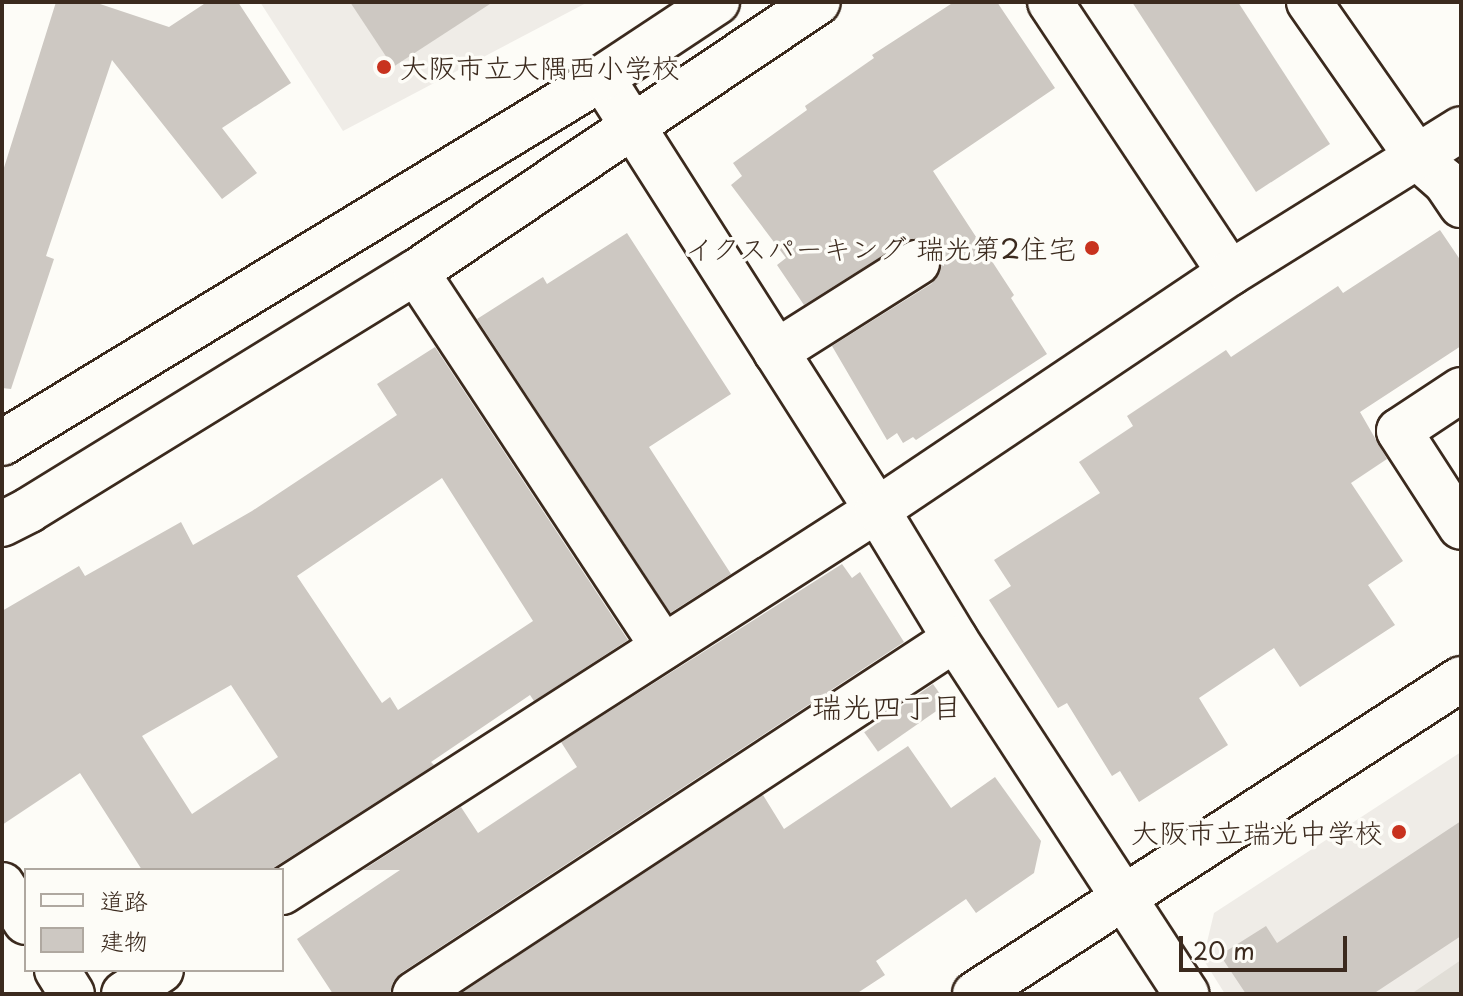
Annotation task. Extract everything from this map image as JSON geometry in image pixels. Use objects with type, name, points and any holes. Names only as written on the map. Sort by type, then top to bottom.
[{"type":"street","points":[[2,443],[602,78],[717,2]]},
{"type":"street","points":[[2,524],[416,272],[818,2]]},
{"type":"street","points":[[1050,2],[1230,273]]},
{"type":"street","points":[[1309,2],[1417,157],[1445,181],[1461,205]]},
{"type":"street","points":[[602,78],[877,510],[955,639],[1186,994]]},
{"type":"street","points":[[284,891],[877,510],[1230,273],[1461,129]]},
{"type":"street","points":[[776,352],[917,263]]},
{"type":"street","points":[[416,272],[663,647]]},
{"type":"street","points":[[1461,390],[1399,431],[1461,527]]},
{"type":"street","points":[[415,994],[955,639]]},
{"type":"street","points":[[975,994],[1461,679]]},
{"type":"street","points":[[2,885],[24,919]]},
{"type":"street","points":[[58,972],[72,994]]},
{"type":"street","points":[[124,994],[158,972]]},
{"type":"shaded area","name":"大阪市立大隅西小学校","points":[[260,2],[588,2],[343,131]]},
{"type":"shaded area","name":"大阪市立瑞光中学校","points":[[1461,752],[1461,994],[1225,994],[1203,959],[1214,913]]},
{"type":"shaded area","points":[[1461,960],[1461,994],[1411,994]]},
{"type":"building","points":[[56,2],[94,2],[169,27],[207,2],[238,2],[291,83],[222,128],[257,173],[222,199],[112,60],[46,256],[54,259],[11,389],[2,388],[2,174]]},
{"type":"building","points":[[350,2],[493,2],[393,67]]},
{"type":"building","points":[[954,2],[997,2],[1055,88],[933,171],[1014,295],[1011,298],[1047,354],[916,440],[913,437],[903,443],[897,433],[887,440],[832,346],[931,284],[939,274],[942,261],[938,250],[928,241],[915,238],[904,242],[804,305],[777,265],[786,258],[731,185],[742,176],[733,163],[807,110],[805,106],[874,58],[872,55]]},
{"type":"building","points":[[1132,2],[1238,2],[1330,144],[1256,192]]},
{"type":"building","points":[[1440,230],[1461,261],[1461,346],[1360,412],[1387,459],[1351,483],[1403,561],[1368,585],[1395,625],[1300,687],[1274,648],[1199,698],[1228,745],[1139,802],[1120,771],[1112,776],[1067,703],[1058,708],[989,600],[1011,586],[994,560],[1100,493],[1079,462],[1133,426],[1127,416],[1226,350],[1231,357],[1338,286],[1343,293]]},
{"type":"building","points":[[627,233],[731,394],[649,447],[731,574],[670,613],[477,319],[543,277],[547,284]]},
{"type":"building","points":[[435,347],[628,640],[534,701],[530,695],[431,762],[434,765],[273,868],[141,868],[80,773],[2,825],[2,611],[79,566],[85,576],[181,522],[193,545],[252,511],[397,415],[377,384]],"holes":[[[442,478],[533,621],[398,710],[390,697],[382,703],[297,576]],[[231,685],[278,757],[192,814],[142,736]]]},
{"type":"building","points":[[842,564],[852,578],[860,572],[904,642],[401,973],[393,982],[390,994],[333,994],[297,939],[400,870],[363,870],[461,807],[478,833],[577,767],[561,742]]},
{"type":"building","points":[[933,684],[947,704],[878,752],[864,732]]},
{"type":"building","points":[[908,746],[951,808],[995,777],[1041,841],[1034,873],[976,913],[966,899],[876,961],[885,975],[856,994],[460,994],[763,795],[784,829]]},
{"type":"building","points":[[1461,821],[1461,936],[1373,994],[1246,994],[1220,955],[1266,926],[1277,943]]},
{"type":"place","name":"大阪市立大隅西小学校","points":[[384,67]]},
{"type":"place","name":"イクスパーキング 瑞光第2住宅","points":[[1092,248]]},
{"type":"place","name":"大阪市立瑞光中学校","points":[[1399,832]]},
{"type":"district","name":"瑞光四丁目","points":[[887,706]]}]
